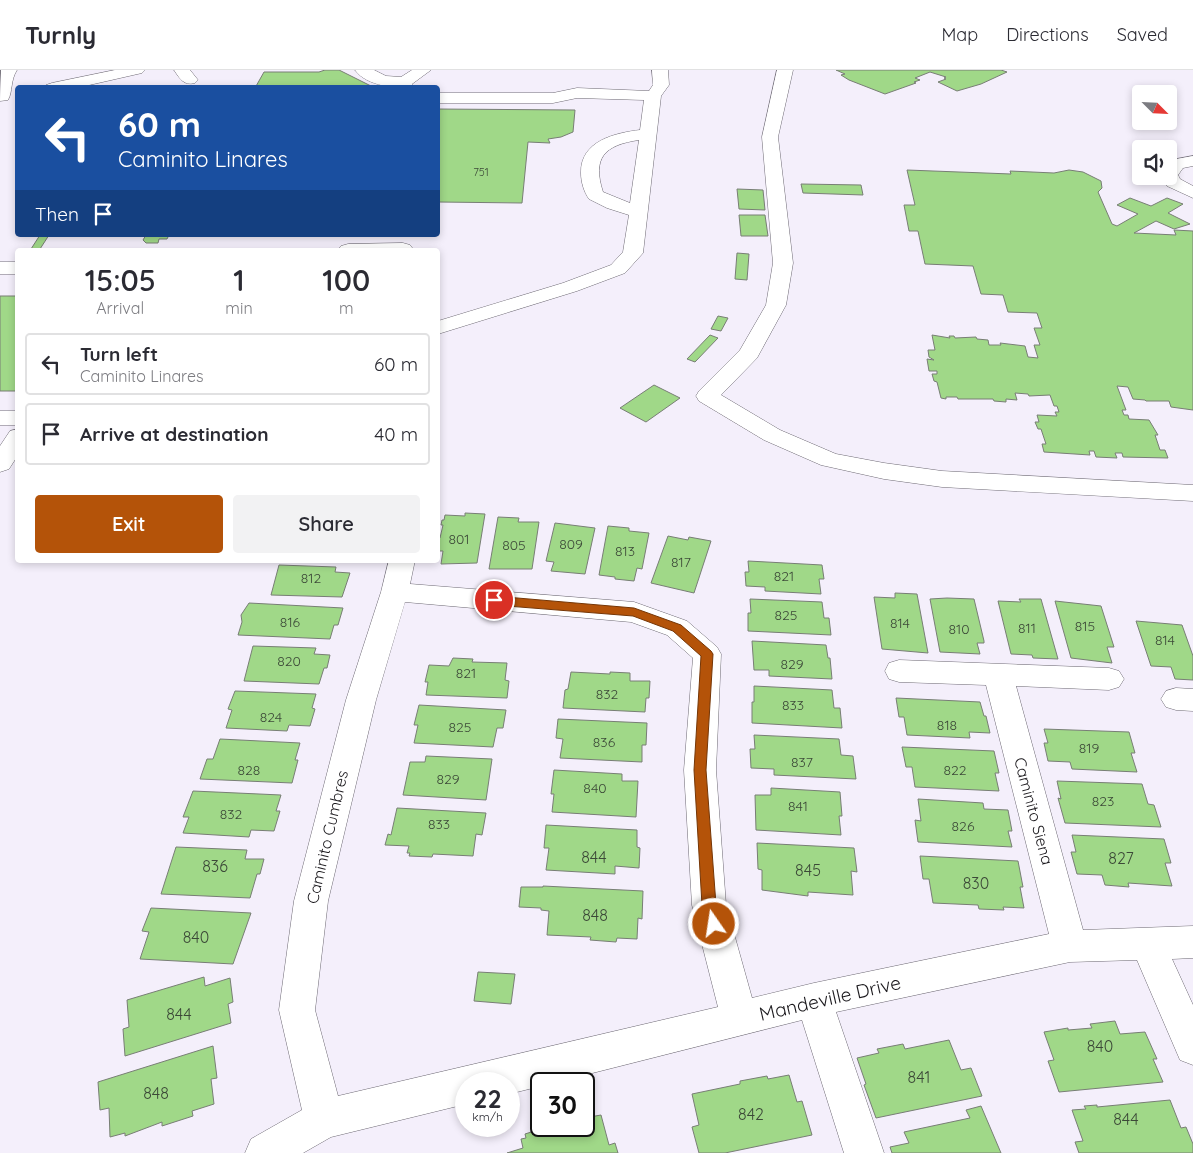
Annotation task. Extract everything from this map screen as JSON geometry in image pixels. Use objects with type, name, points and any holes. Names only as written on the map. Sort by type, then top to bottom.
[{"type":"street","points":[[6,96],[4,78],[9,70]]},
{"type":"street","points":[[66,85],[137,70]]},
{"type":"street","points":[[363,70],[383,81],[398,80],[423,70]]},
{"type":"street","points":[[646,70],[644,86],[653,96]]},
{"type":"street","points":[[440,327],[570,287],[618,269],[633,253],[653,96],[661,85],[660,70]]},
{"type":"street","points":[[785,70],[770,137],[782,262],[776,306],[749,353],[707,396],[772,435],[830,460],[884,471],[942,479],[1193,493]]},
{"type":"street","points":[[440,98],[539,92],[553,98],[577,93],[653,96]]},
{"type":"street","points":[[639,212],[613,204],[595,195],[588,179],[591,157],[603,144],[624,136],[649,134]]},
{"type":"street","points":[[1193,161],[1177,164],[1171,169],[1169,175],[1173,182],[1193,193]]},
{"type":"street","points":[[0,268],[15,268]]},
{"type":"street","points":[[0,418],[15,418]]},
{"type":"street","points":[[0,464],[15,441]]},
{"type":"street","name":"Caminito Cumbres","points":[[324,1119],[298,1010],[311,901],[361,700],[395,592],[401,563]]},
{"type":"street","points":[[395,592],[634,612],[677,628],[707,654],[700,770],[709,905],[740,1019]]},
{"type":"street","points":[[899,671],[1109,679]]},
{"type":"street","name":"Caminito Siena","points":[[998,675],[1070,946]]},
{"type":"street","name":"Mandeville Drive","points":[[520,1072],[814,1000],[1070,946],[1193,942]]},
{"type":"street","points":[[1147,943],[1193,1047]]},
{"type":"street","points":[[814,1000],[864,1153]]},
{"type":"street","points":[[264,1153],[324,1119],[455,1088]]},
{"type":"building","points":[[339,70],[369,85],[257,85],[264,72]]},
{"type":"building","points":[[836,70],[1001,70],[1007,72],[981,84],[957,91],[938,82],[946,79],[944,78],[946,77],[930,72],[915,78],[920,80],[914,82],[916,83],[885,94],[849,80],[841,75],[845,74]]},
{"type":"building","points":[[440,109],[575,110],[573,132],[561,137],[548,139],[550,143],[528,142],[522,203],[440,202]]},
{"type":"building","points":[[907,170],[1011,174],[1010,171],[1054,173],[1069,170],[1083,172],[1101,181],[1102,188],[1098,192],[1112,224],[1117,226],[1138,214],[1117,205],[1130,198],[1151,206],[1167,198],[1183,204],[1168,213],[1190,224],[1174,229],[1156,221],[1134,233],[1176,235],[1174,230],[1193,231],[1193,410],[1171,407],[1169,401],[1133,399],[1128,387],[1117,386],[1126,410],[1122,410],[1124,415],[1128,415],[1129,419],[1149,420],[1158,435],[1155,435],[1160,450],[1165,450],[1168,458],[1123,457],[1122,453],[1115,453],[1117,458],[1096,457],[1094,451],[1089,451],[1090,455],[1044,452],[1042,444],[1046,444],[1041,429],[1038,429],[1035,422],[1039,422],[1037,415],[1057,416],[1055,412],[1059,412],[1057,406],[1054,406],[1050,395],[1029,396],[1028,394],[1015,393],[1017,400],[1006,399],[1006,402],[994,401],[993,399],[941,398],[937,382],[934,381],[932,374],[937,374],[937,371],[929,371],[927,359],[934,360],[929,357],[928,350],[935,350],[932,335],[950,338],[949,336],[954,336],[955,338],[976,337],[977,339],[988,340],[989,345],[1001,345],[1000,343],[1025,346],[1028,357],[1038,358],[1034,345],[1040,345],[1034,328],[1042,328],[1037,313],[1008,312],[1003,295],[981,294],[973,266],[925,264],[918,231],[909,231],[904,205],[915,205]]},
{"type":"building","points":[[801,184],[861,185],[863,195],[803,193]]},
{"type":"building","points":[[737,189],[763,190],[765,210],[739,209]]},
{"type":"building","points":[[739,215],[765,215],[768,236],[741,236]]},
{"type":"building","points":[[39,237],[48,237],[41,248],[32,248]]},
{"type":"building","points":[[145,237],[168,237],[167,239],[159,239],[158,243],[146,243],[143,240]]},
{"type":"building","points":[[737,253],[749,254],[747,280],[735,279]]},
{"type":"building","points":[[0,296],[15,296],[15,391],[0,391]]},
{"type":"building","points":[[718,316],[728,318],[721,331],[711,329]]},
{"type":"building","points":[[710,335],[718,338],[695,362],[687,359]]},
{"type":"building","points":[[654,385],[680,398],[646,422],[620,408]]},
{"type":"building","points":[[465,513],[485,514],[477,563],[441,564],[443,551],[440,551],[442,520],[444,520],[445,515],[465,516]]},
{"type":"building","points":[[498,517],[519,518],[518,522],[539,522],[532,569],[489,569]]},
{"type":"building","points":[[555,523],[595,528],[585,574],[551,571],[554,562],[546,561]]},
{"type":"building","points":[[608,526],[629,528],[629,531],[649,533],[642,569],[637,568],[634,581],[599,575]]},
{"type":"building","points":[[668,536],[688,540],[689,537],[711,541],[694,593],[651,583]]},
{"type":"building","points":[[748,561],[822,565],[824,579],[819,579],[821,594],[765,591],[765,587],[746,586],[745,572],[749,572]]},
{"type":"building","points":[[279,565],[336,567],[335,572],[350,573],[342,597],[271,595]]},
{"type":"building","points":[[895,593],[917,594],[928,653],[882,649],[874,597],[895,598]]},
{"type":"building","points":[[750,599],[822,602],[824,618],[829,618],[831,635],[748,631],[748,613],[751,613]]},
{"type":"building","points":[[930,599],[974,599],[984,641],[984,643],[977,643],[980,654],[940,652]]},
{"type":"building","points":[[1019,599],[1041,599],[1058,659],[1033,658],[1032,655],[1011,654],[998,601],[1021,602]]},
{"type":"building","points":[[1055,601],[1101,606],[1114,647],[1107,647],[1112,663],[1071,658]]},
{"type":"building","points":[[249,603],[343,608],[338,625],[334,625],[330,639],[238,635],[242,622],[241,615]]},
{"type":"building","points":[[1136,621],[1182,625],[1193,656],[1193,680],[1175,679],[1171,667],[1151,666]]},
{"type":"building","points":[[752,641],[826,645],[828,658],[830,658],[832,679],[769,676],[769,670],[754,670]]},
{"type":"building","points":[[253,646],[316,648],[314,654],[330,655],[327,668],[324,668],[319,684],[244,681]]},
{"type":"building","points":[[453,658],[473,659],[472,662],[507,663],[505,680],[509,681],[507,698],[426,695],[428,682],[425,682],[429,665],[449,666]]},
{"type":"building","points":[[571,672],[630,673],[630,681],[650,681],[649,698],[646,698],[645,712],[563,708],[565,690],[568,689]]},
{"type":"building","points":[[754,686],[832,690],[834,708],[840,708],[842,728],[752,723]]},
{"type":"building","points":[[235,691],[316,694],[312,708],[315,709],[310,726],[289,725],[287,731],[226,728],[232,710],[228,709]]},
{"type":"building","points":[[896,698],[980,702],[990,733],[969,732],[970,738],[907,735],[904,717],[899,717]]},
{"type":"building","points":[[419,705],[506,710],[503,728],[497,728],[493,747],[414,743],[418,725],[414,725]]},
{"type":"building","points":[[558,719],[647,723],[646,745],[642,745],[642,762],[560,758],[563,739],[556,738]]},
{"type":"building","points":[[1044,729],[1129,732],[1135,753],[1131,753],[1137,772],[1072,769],[1070,762],[1048,761],[1044,743],[1048,743]]},
{"type":"building","points":[[754,735],[839,739],[841,755],[853,756],[856,779],[774,775],[774,769],[751,768],[750,749],[755,749]]},
{"type":"building","points":[[220,739],[300,743],[295,760],[298,760],[292,783],[200,779],[207,759],[213,759]]},
{"type":"building","points":[[902,747],[994,751],[999,773],[995,773],[999,791],[915,787],[912,767],[906,767]]},
{"type":"building","points":[[426,756],[492,759],[486,800],[403,795],[410,762],[425,762]]},
{"type":"building","points":[[554,770],[622,774],[622,781],[638,781],[636,817],[552,812],[554,794],[551,794]]},
{"type":"building","points":[[1057,781],[1142,784],[1148,804],[1154,805],[1161,827],[1065,823],[1058,798],[1061,799]]},
{"type":"building","points":[[771,788],[840,792],[842,816],[839,816],[841,835],[756,830],[755,795],[771,795]]},
{"type":"building","points":[[193,791],[281,795],[276,811],[280,811],[274,831],[251,830],[249,837],[183,833],[189,817],[183,817]]},
{"type":"building","points":[[918,799],[983,803],[984,809],[1008,810],[1012,831],[1008,831],[1012,847],[918,842],[915,820],[921,821]]},
{"type":"building","points":[[397,808],[486,813],[482,835],[476,834],[473,856],[433,854],[432,857],[409,856],[410,853],[407,853],[409,846],[385,845],[388,834],[391,835]]},
{"type":"building","points":[[546,825],[637,830],[637,847],[640,848],[639,868],[615,866],[615,874],[546,870],[549,848],[544,848]]},
{"type":"building","points":[[1072,835],[1164,839],[1171,863],[1165,863],[1172,886],[1128,883],[1129,887],[1105,885],[1102,875],[1077,874],[1071,852],[1076,852]]},
{"type":"building","points":[[757,843],[854,848],[857,872],[851,871],[853,895],[808,892],[808,896],[762,890],[762,870],[758,869]]},
{"type":"building","points":[[176,847],[247,850],[245,859],[264,859],[260,874],[257,874],[250,898],[161,894]]},
{"type":"building","points":[[920,856],[1018,861],[1023,887],[1020,887],[1024,908],[1003,907],[1004,910],[979,909],[978,905],[933,903],[929,879],[923,879]]},
{"type":"building","points":[[543,886],[643,891],[642,919],[638,918],[637,939],[617,938],[616,942],[590,940],[591,937],[547,935],[549,911],[541,910],[541,908],[519,907],[521,887]]},
{"type":"building","points":[[151,908],[251,913],[233,964],[140,959],[149,932],[142,931]]},
{"type":"building","points":[[478,972],[515,974],[511,1004],[474,1001]]},
{"type":"building","points":[[204,977],[205,986],[230,978],[233,1002],[228,1004],[231,1023],[125,1056],[123,1029],[129,1027],[127,1000]]},
{"type":"building","points":[[1115,1021],[1120,1034],[1145,1032],[1157,1059],[1153,1059],[1163,1082],[1059,1092],[1048,1061],[1054,1060],[1044,1032],[1068,1028],[1068,1030],[1092,1028],[1090,1024]]},
{"type":"building","points":[[949,1040],[961,1070],[971,1068],[982,1096],[876,1118],[857,1058],[879,1053],[877,1049],[903,1044],[905,1049]]},
{"type":"building","points":[[213,1046],[217,1078],[211,1079],[214,1104],[192,1111],[193,1116],[162,1126],[162,1122],[125,1136],[125,1133],[110,1137],[109,1108],[100,1110],[98,1082]]},
{"type":"building","points":[[789,1075],[797,1102],[802,1101],[812,1135],[725,1153],[699,1153],[692,1127],[699,1125],[692,1094],[740,1084],[740,1081],[767,1076],[768,1079]]},
{"type":"building","points":[[1170,1100],[1181,1128],[1186,1127],[1193,1144],[1193,1153],[1079,1153],[1075,1142],[1083,1141],[1072,1110],[1086,1109],[1084,1106],[1097,1105],[1097,1107]]},
{"type":"building","points":[[981,1106],[1001,1153],[892,1153],[890,1147],[909,1143],[904,1132],[970,1118],[966,1110]]},
{"type":"building","points":[[601,1115],[609,1145],[615,1143],[618,1153],[507,1153],[523,1148],[521,1139],[526,1138],[525,1134],[530,1132],[530,1137],[595,1137],[595,1116]]},
{"type":"route","points":[[494,600],[634,612],[677,628],[707,654],[700,770],[709,905],[714,924]]}]
